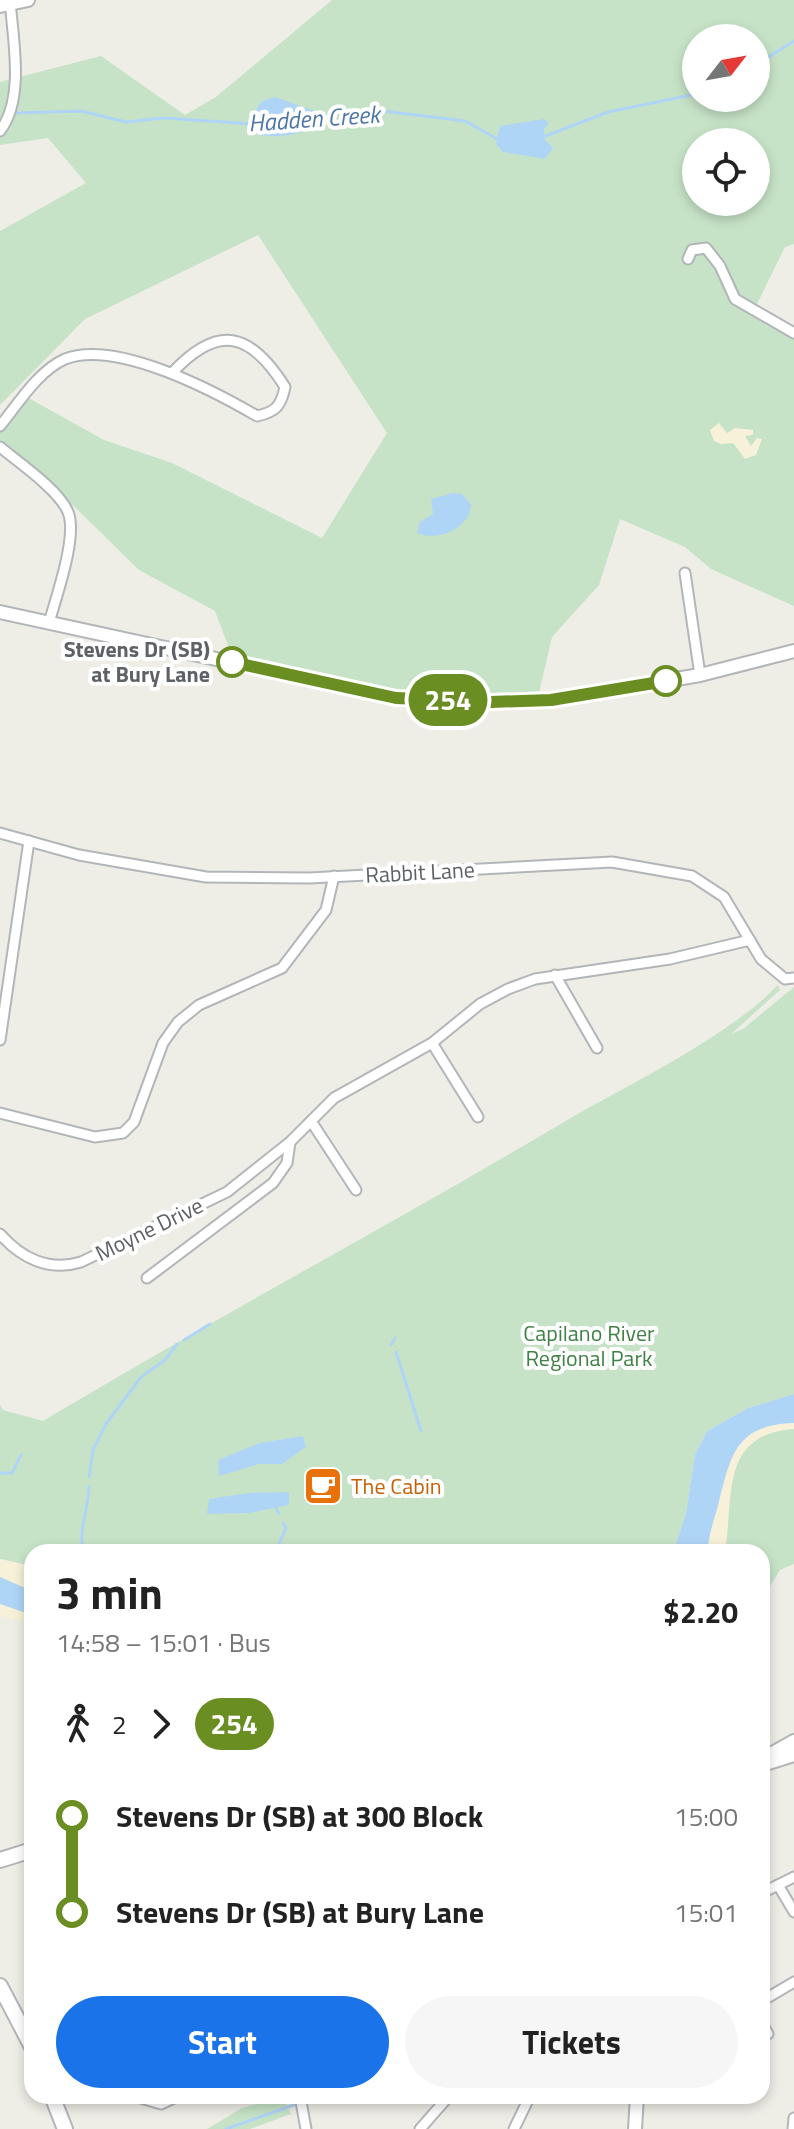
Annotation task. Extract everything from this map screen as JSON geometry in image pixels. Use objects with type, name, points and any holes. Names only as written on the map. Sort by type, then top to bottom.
[{"type":"main road","points":[[770,1757],[794,1742]]},
{"type":"main road","points":[[770,1760],[790,1754]]},
{"type":"main road","points":[[0,1860],[24,1852]]},
{"type":"main road","points":[[0,1986],[24,2028]]},
{"type":"main road","points":[[55,2104],[65,2129]]},
{"type":"street","points":[[0,131],[12,103],[14,80],[6,3],[28,0]]},
{"type":"street","points":[[688,259],[692,250],[706,248],[720,266],[735,299],[794,333]]},
{"type":"street","points":[[0,426],[33,386],[66,359],[98,357],[173,372],[257,416],[272,413],[281,405],[285,387],[253,347],[234,340],[219,339],[194,350],[173,372]]},
{"type":"street","points":[[0,447],[45,485],[68,511],[71,533],[49,623]]},
{"type":"street","points":[[685,573],[700,675]]},
{"type":"street","points":[[0,612],[396,698],[491,702],[551,700],[700,675],[794,651]]},
{"type":"street","name":"Rabbit Lane","points":[[0,833],[79,855],[206,877],[334,876],[612,862],[692,876],[709,883],[724,897],[769,969],[785,979],[794,978]]},
{"type":"street","points":[[0,1040],[29,841]]},
{"type":"street","points":[[0,1113],[95,1137],[123,1133],[134,1122],[163,1043],[178,1022],[199,1005],[282,968],[326,910],[334,876]]},
{"type":"street","name":"Moyne Drive","points":[[0,1234],[19,1253],[39,1262],[59,1266],[81,1262],[227,1192],[290,1142],[334,1098],[432,1043],[496,994],[535,979],[670,959],[750,940]]},
{"type":"street","points":[[555,975],[597,1048]]},
{"type":"street","points":[[432,1043],[478,1117]]},
{"type":"street","points":[[311,1121],[356,1190]]},
{"type":"street","name":"Moyne Drive","points":[[147,1278],[273,1183],[287,1163],[290,1142]]},
{"type":"street","points":[[770,1889],[794,1877]]},
{"type":"street","points":[[778,1885],[794,1912]]},
{"type":"street","points":[[770,1996],[794,1982]]},
{"type":"street","points":[[301,2104],[306,2129]]},
{"type":"street","points":[[420,2129],[442,2104]]},
{"type":"street","points":[[514,2129],[526,2104]]},
{"type":"street","points":[[635,2129],[637,2104]]},
{"type":"street","points":[[793,2129],[794,2118]]},
{"type":"green space","points":[[332,0],[794,0],[794,244],[785,247],[753,312],[794,332],[794,606],[711,569],[685,547],[620,519],[599,585],[552,637],[538,697],[407,693],[233,658],[215,611],[139,570],[41,474],[0,442],[0,430],[23,395],[104,440],[172,463],[322,538],[387,433],[258,235],[85,319],[0,405],[0,231],[86,183],[48,138],[0,145],[0,82],[101,56],[185,115],[216,97]]},
{"type":"green space","name":"Capilano River Regional Park","points":[[778,985],[780,990],[731,1034],[743,1029],[794,987],[794,1564],[780,1570],[770,1586],[770,1544],[24,1544],[24,1564],[0,1559],[0,1405],[3,1410],[43,1421],[676,1059],[757,1005]]},
{"type":"green space","points":[[257,2104],[286,2104],[291,2114],[250,2129],[207,2129],[242,2108]]},
{"type":"sand","points":[[719,423],[727,433],[735,428],[753,430],[753,435],[745,436],[751,446],[757,438],[762,439],[756,455],[745,459],[733,443],[714,441],[710,430]]},
{"type":"sand","points":[[794,1394],[794,1429],[770,1434],[753,1443],[742,1456],[731,1491],[726,1544],[676,1544],[686,1513],[695,1454],[707,1431],[748,1408]]},
{"type":"sand","points":[[0,1559],[24,1564],[24,1622],[0,1616]]},
{"type":"water","points":[[275,97],[326,115],[313,127],[294,134],[256,134],[253,121],[257,109],[262,101]]},
{"type":"water","points":[[544,119],[549,123],[544,129],[545,140],[553,148],[545,159],[503,152],[496,144],[500,126]]},
{"type":"water","points":[[453,493],[462,494],[471,504],[459,527],[434,536],[417,533],[420,522],[433,514],[431,499]]},
{"type":"water","points":[[794,1394],[794,1423],[761,1429],[741,1443],[724,1480],[709,1544],[676,1544],[686,1513],[695,1454],[707,1431],[748,1408]]},
{"type":"water","points":[[303,1436],[306,1447],[282,1464],[259,1464],[219,1476],[218,1460],[260,1443]]},
{"type":"water","points":[[289,1492],[289,1505],[249,1513],[207,1514],[209,1499],[248,1493]]},
{"type":"water","points":[[0,1577],[24,1588],[24,1612],[0,1604]]},
{"type":"waterway","name":"Hadden Creek","points":[[770,56],[794,41]]},
{"type":"waterway","name":"Hadden Creek","points":[[543,137],[608,112],[682,97]]},
{"type":"waterway","name":"Hadden Creek","points":[[325,115],[375,110],[465,121],[499,140]]},
{"type":"waterway","name":"Hadden Creek","points":[[17,113],[81,111],[126,122],[163,118],[254,124]]},
{"type":"waterway","points":[[184,1340],[210,1324]]},
{"type":"waterway","points":[[391,1345],[395,1338]]},
{"type":"waterway","points":[[89,1477],[93,1450],[106,1424],[141,1377],[165,1360],[177,1344]]},
{"type":"waterway","points":[[396,1352],[421,1431]]},
{"type":"waterway","points":[[0,1473],[12,1473],[21,1455]]},
{"type":"waterway","points":[[82,1544],[89,1486]]},
{"type":"waterway","points":[[276,1508],[279,1514]]},
{"type":"waterway","points":[[279,1544],[286,1528],[283,1523]]},
{"type":"waterway","points":[[226,2129],[294,2105]]},
{"type":"bus line","name":"254","points":[[232,662],[396,698],[491,702],[551,700],[666,681]]},
{"type":"place","name":"Stevens Dr (SB) at Bury Lane","points":[[232,662]]},
{"type":"place","name":"The Cabin","points":[[323,1486]]}]
